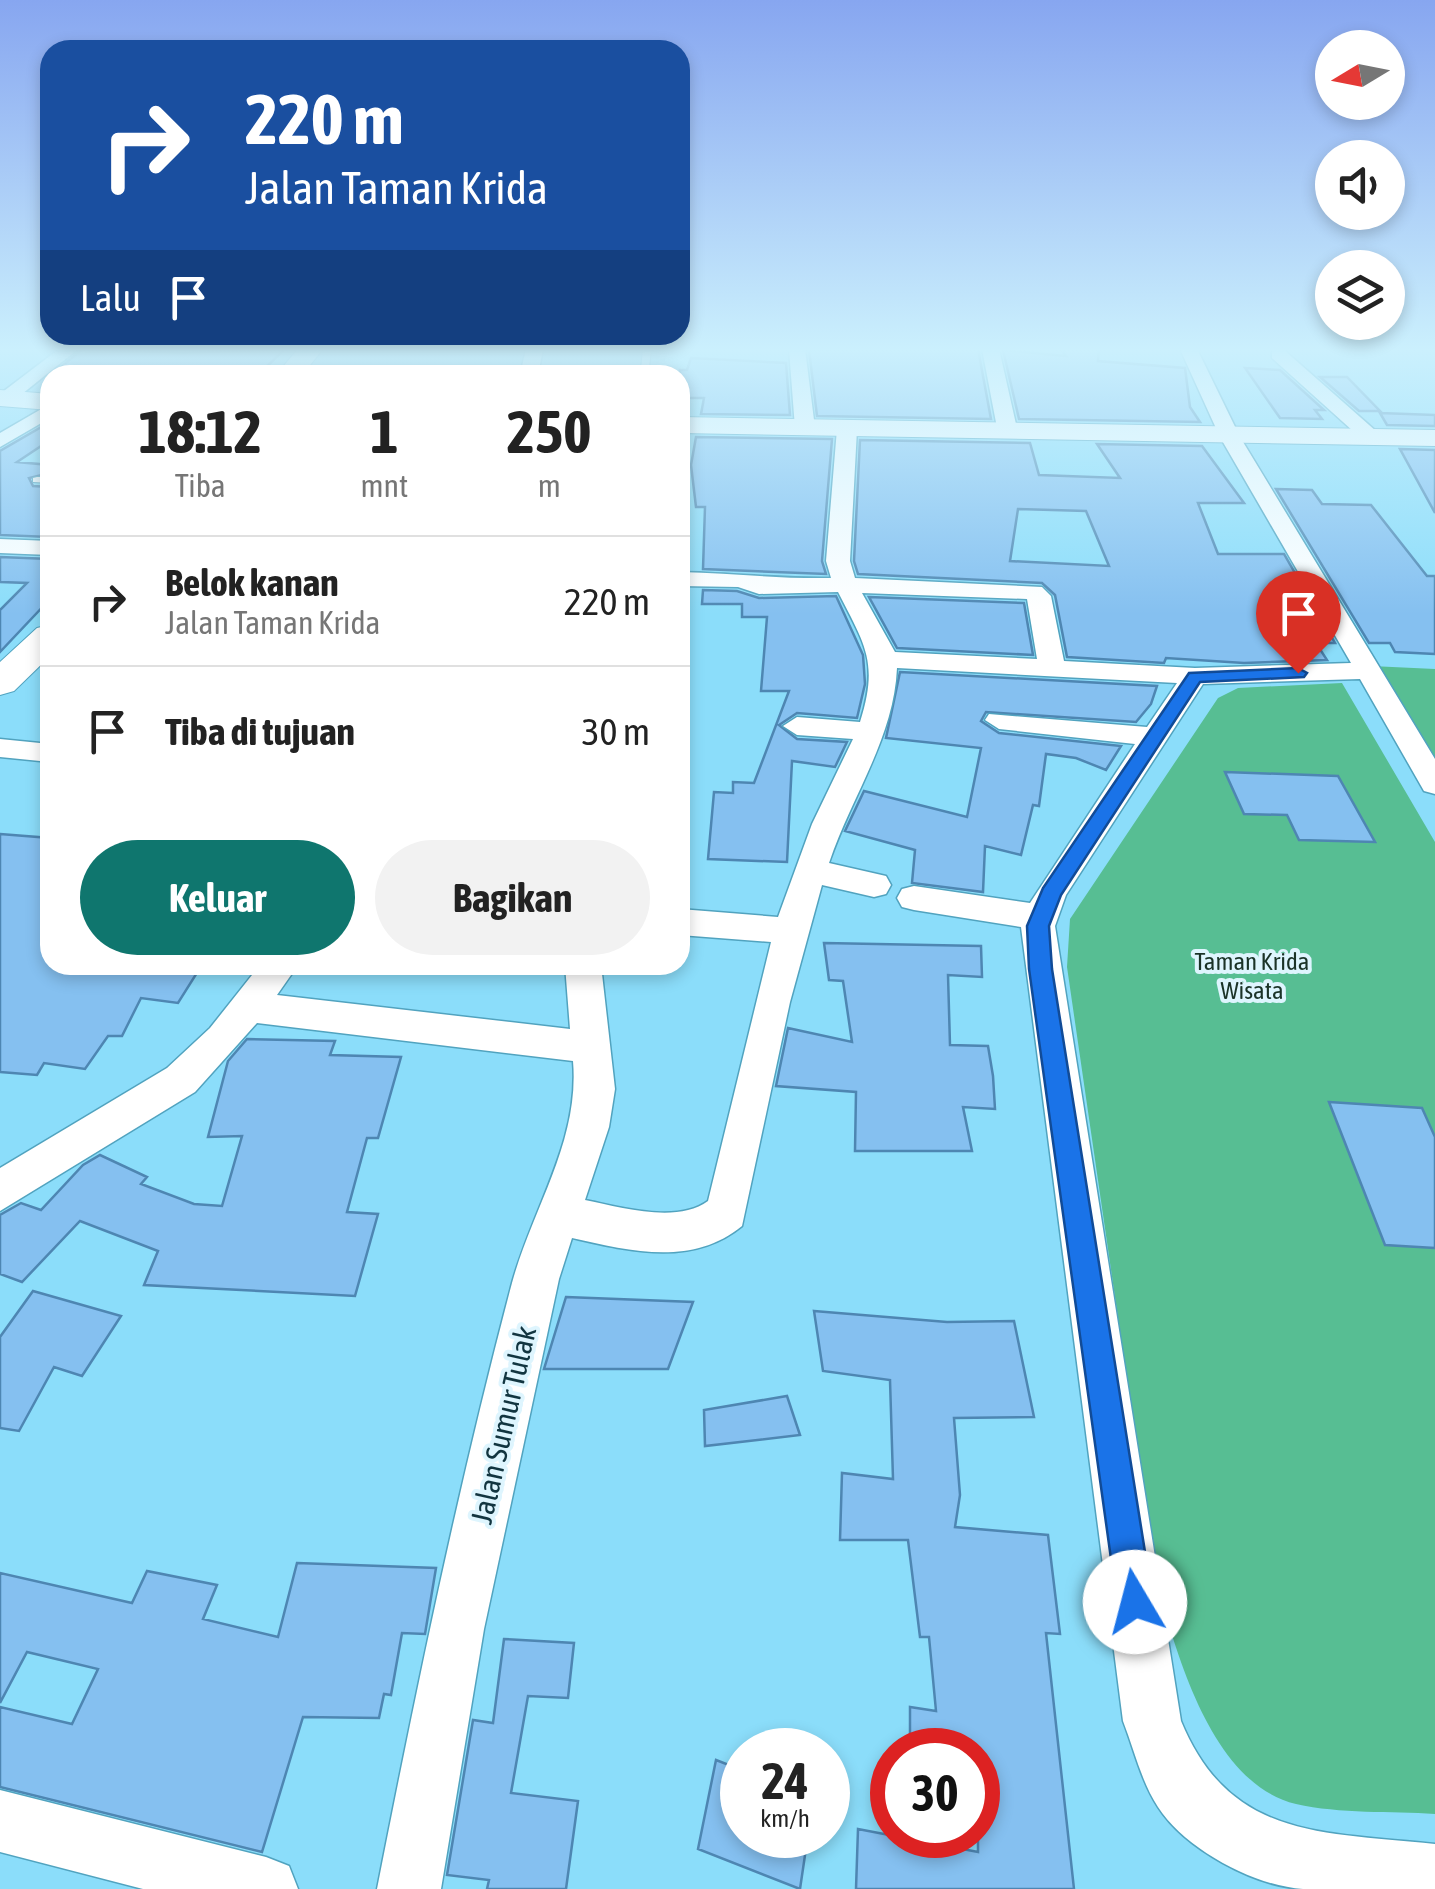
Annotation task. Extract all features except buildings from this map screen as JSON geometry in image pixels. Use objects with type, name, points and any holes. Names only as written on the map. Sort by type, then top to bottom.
[{"type":"street","points":[[556,1214],[670,1232],[711,1227],[727,1212],[752,1079],[811,871],[836,804],[874,732],[884,659],[843,585],[838,562],[847,437]]},
{"type":"street","points":[[1230,437],[1435,784]]},
{"type":"street","points":[[1407,437],[1435,438]]},
{"type":"street","points":[[0,546],[40,548]]},
{"type":"street","points":[[690,579],[741,580],[759,587],[843,585],[1036,592],[1052,667]]},
{"type":"street","points":[[0,683],[40,645]]},
{"type":"street","points":[[884,659],[1195,676],[1366,671]]},
{"type":"street","points":[[1195,676],[1050,893],[1042,917],[1041,969],[1152,1721],[1182,1790],[1236,1838],[1292,1857],[1435,1876]]},
{"type":"street","points":[[1000,720],[1158,736]]},
{"type":"street","points":[[797,726],[874,732]]},
{"type":"street","points":[[0,748],[40,751]]},
{"type":"street","points":[[811,871],[874,885]]},
{"type":"street","points":[[914,898],[1042,917]]},
{"type":"street","points":[[690,923],[794,930]]},
{"type":"street","points":[[0,1191],[181,1080],[223,1039],[272,975]]},
{"type":"street","name":"Jalan Sumur Tulak","points":[[409,1889],[456,1629],[536,1279],[589,1127],[595,1089],[584,975]]},
{"type":"street","points":[[248,1007],[591,1046]]},
{"type":"street","points":[[0,1821],[266,1889]]},
{"type":"green space","points":[[1371,666],[1435,669],[1435,765]]},
{"type":"green space","name":"Taman Krida Wisata","points":[[1342,683],[1435,842],[1435,1814],[1313,1807],[1266,1792],[1241,1771],[1220,1743],[1187,1677],[1156,1579],[1067,967],[1070,919],[1218,698],[1238,688]]},
{"type":"route","points":[[1135,1602],[1041,969],[1038,926],[1050,893],[1195,676],[1298,673]]}]
